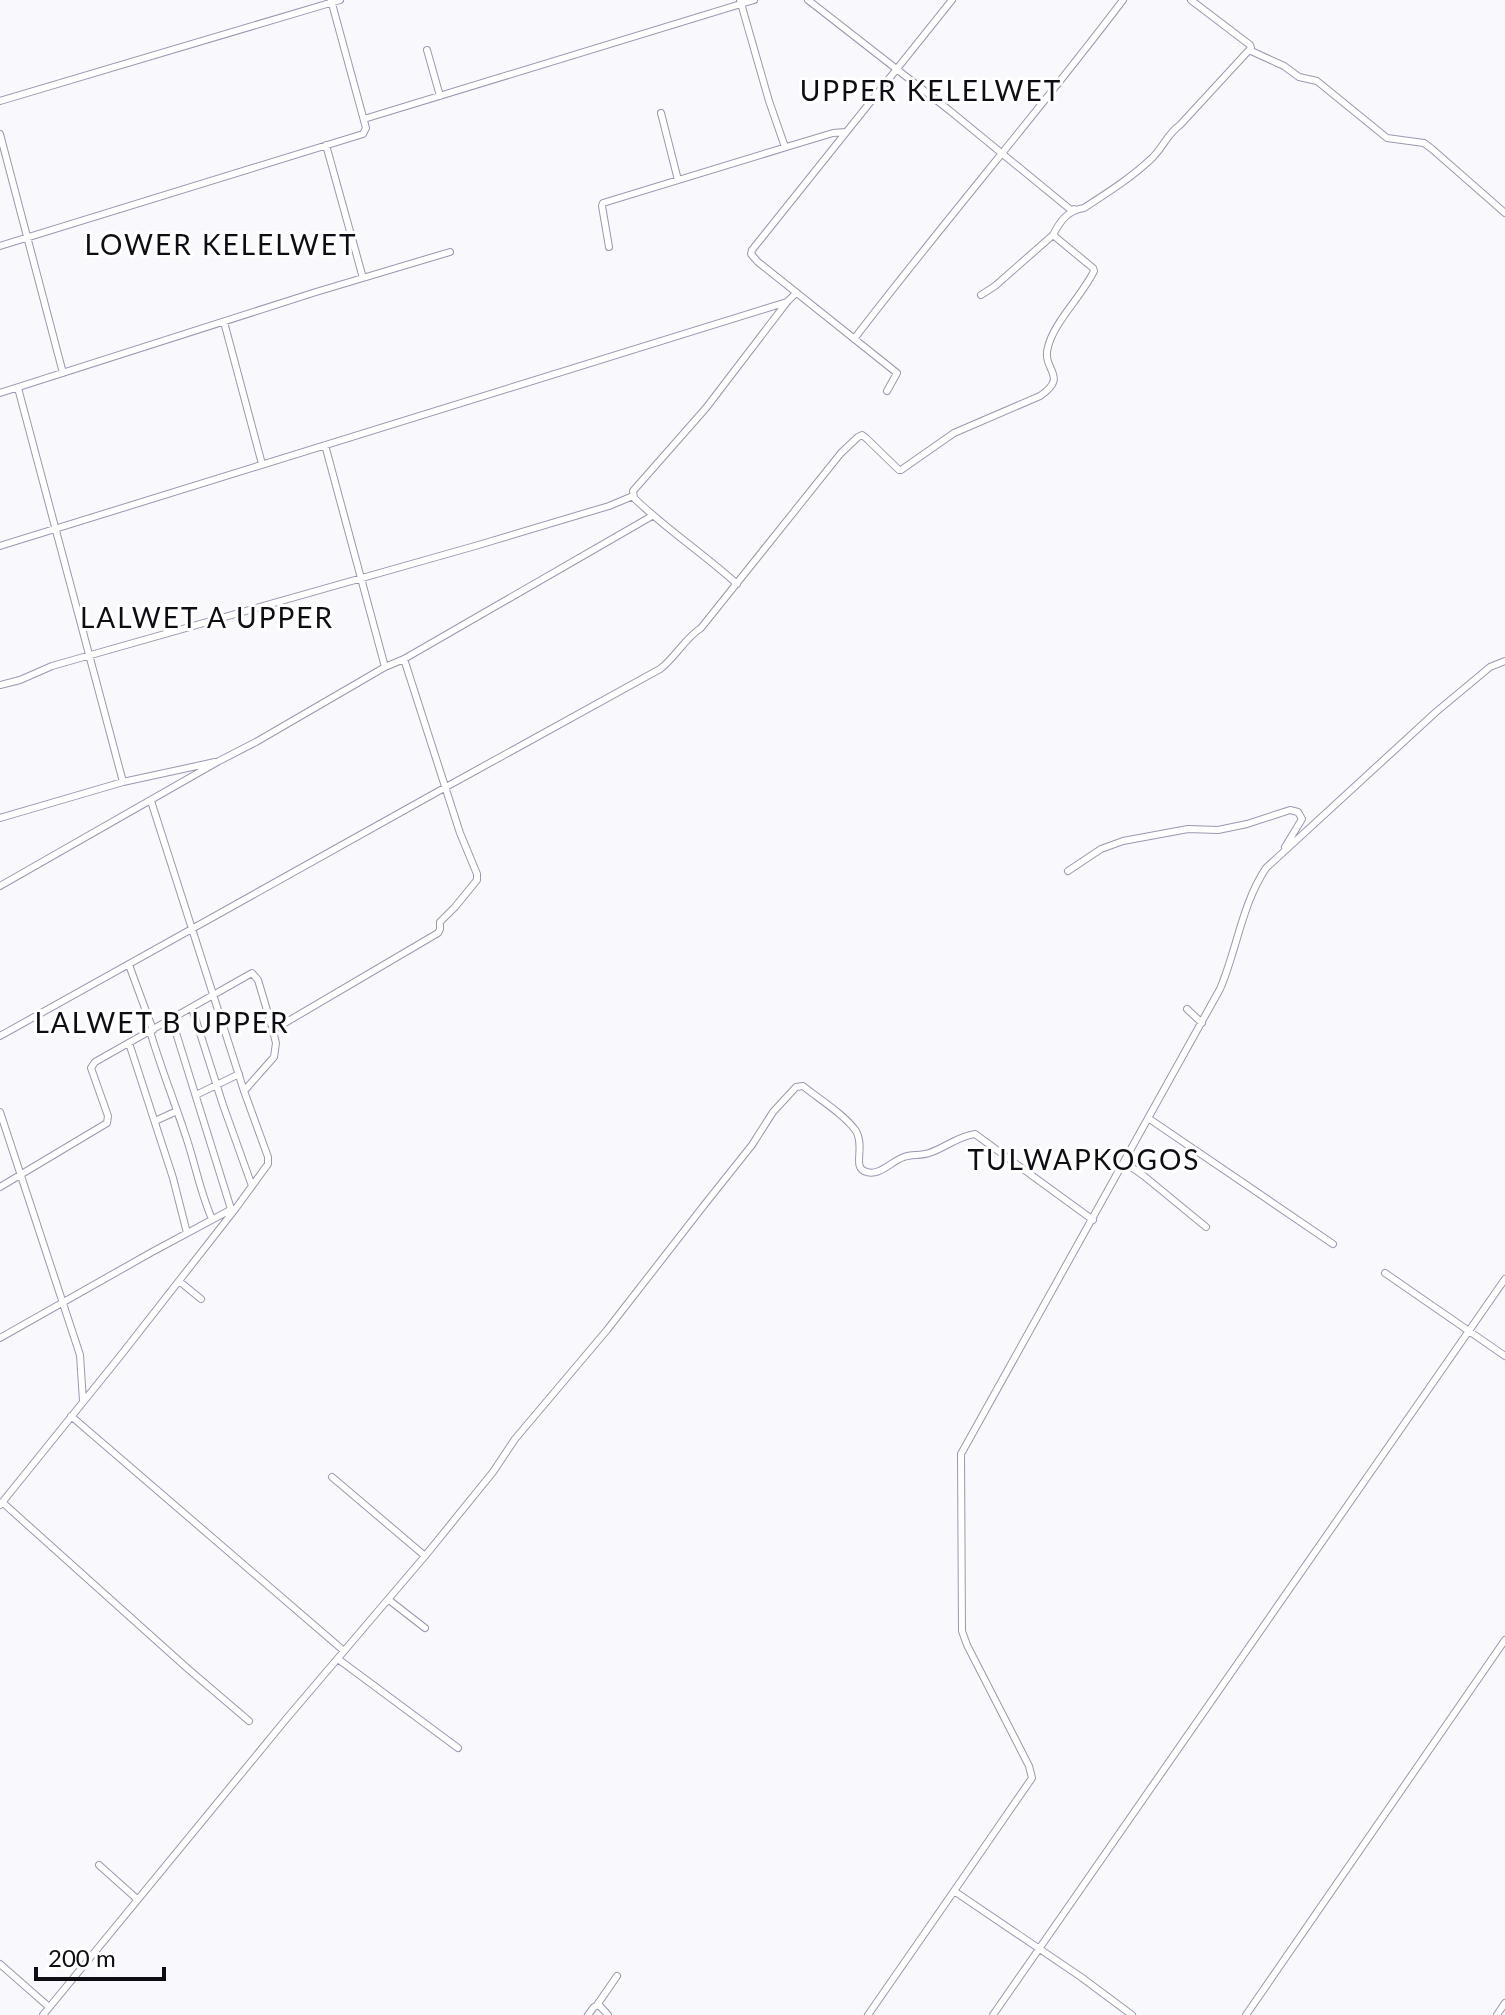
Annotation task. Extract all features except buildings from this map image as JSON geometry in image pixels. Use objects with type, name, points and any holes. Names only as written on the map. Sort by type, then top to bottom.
[{"type":"street","points":[[0,101],[340,0]]},
{"type":"street","points":[[364,119],[754,0]]},
{"type":"street","points":[[808,0],[1071,210],[1084,208],[1138,171],[1249,50],[1250,45],[1191,0]]},
{"type":"street","points":[[887,391],[897,373],[751,254],[952,0]]},
{"type":"street","points":[[854,339],[1123,0]]},
{"type":"street","points":[[0,246],[363,134],[366,128],[364,119],[331,1]]},
{"type":"street","points":[[741,2],[785,147]]},
{"type":"street","points":[[427,50],[440,96]]},
{"type":"street","points":[[1249,50],[1284,66],[1299,77],[1317,81],[1387,138],[1424,143],[1505,213]]},
{"type":"street","points":[[661,113],[678,180]]},
{"type":"street","points":[[609,247],[602,204],[785,147],[846,132]]},
{"type":"street","points":[[0,134],[63,373]]},
{"type":"street","points":[[326,145],[363,278]]},
{"type":"street","points":[[981,295],[1053,235],[1064,217],[1074,209]]},
{"type":"street","points":[[0,1036],[660,669],[701,628],[841,453],[858,437],[862,435],[866,438],[901,470],[948,437],[1052,388],[1054,378],[1046,355],[1051,336],[1094,271],[1053,235]]},
{"type":"street","points":[[0,393],[450,252]]},
{"type":"street","points":[[633,496],[633,491],[706,408],[796,293]]},
{"type":"street","points":[[0,546],[787,302]]},
{"type":"street","points":[[224,322],[262,464]]},
{"type":"street","points":[[18,388],[123,782]]},
{"type":"street","points":[[325,445],[385,667]]},
{"type":"street","points":[[633,496],[652,516],[737,584]]},
{"type":"street","points":[[0,685],[52,666],[505,537],[633,496]]},
{"type":"street","points":[[0,886],[652,516]]},
{"type":"street","points":[[273,1030],[438,933],[440,922],[477,880],[404,659]]},
{"type":"street","points":[[868,2015],[1032,1778],[1029,1766],[962,1631],[961,1454],[1202,1023],[1229,968],[1247,908],[1266,868],[1436,712],[1490,667],[1505,661]]},
{"type":"street","points":[[0,818],[123,782],[219,761]]},
{"type":"street","points":[[151,801],[268,1157],[267,1167],[1,1504],[249,1721]]},
{"type":"street","points":[[1068,871],[1101,849],[1123,841],[1188,829],[1218,830],[1290,810],[1298,812],[1302,819],[1283,851]]},
{"type":"street","points":[[129,965],[212,1219]]},
{"type":"street","points":[[0,1187],[107,1123],[108,1116],[91,1068],[99,1059],[254,973],[276,1043],[274,1057],[244,1091]]},
{"type":"street","points":[[192,1008],[252,1186]]},
{"type":"street","points":[[1187,1009],[1202,1023]]},
{"type":"street","points":[[172,1020],[234,1208]]},
{"type":"street","points":[[129,1043],[173,1178],[187,1233]]},
{"type":"street","points":[[196,1095],[239,1074]]},
{"type":"street","points":[[43,2015],[287,1718],[425,1556],[493,1472],[515,1439],[607,1330],[752,1145],[773,1112],[796,1087],[803,1086],[854,1128],[862,1146],[859,1167],[862,1171],[881,1171],[903,1157],[928,1154],[975,1134],[1093,1220]]},
{"type":"street","points":[[155,1121],[177,1111]]},
{"type":"street","points":[[0,1112],[80,1355],[83,1401]]},
{"type":"street","points":[[1148,1118],[1333,1244]]},
{"type":"street","points":[[1124,1162],[1206,1227]]},
{"type":"street","points":[[0,1338],[234,1208]]},
{"type":"street","points":[[1385,1273],[1505,1356]]},
{"type":"street","points":[[993,2015],[1505,1279]]},
{"type":"street","points":[[179,1281],[201,1299]]},
{"type":"street","points":[[71,1416],[344,1651]]},
{"type":"street","points":[[332,1477],[425,1556]]},
{"type":"street","points":[[389,1600],[425,1628]]},
{"type":"street","points":[[1246,2015],[1505,1640]]},
{"type":"street","points":[[338,1659],[458,1748]]},
{"type":"street","points":[[99,1865],[137,1899]]},
{"type":"street","points":[[954,1891],[1132,2015]]},
{"type":"street","points":[[0,1964],[49,2007]]},
{"type":"street","points":[[588,2015],[617,1976]]},
{"type":"street","points":[[1497,2015],[1505,2003]]},
{"type":"street","points":[[597,2005],[608,2015]]},
{"type":"district","name":"UPPER KELELWET","points":[[931,91]]},
{"type":"district","name":"LOWER KELELWET","points":[[221,245]]},
{"type":"district","name":"LALWET A UPPER","points":[[207,618]]},
{"type":"district","name":"LALWET B UPPER","points":[[162,1023]]},
{"type":"district","name":"TULWAPKOGOS","points":[[1084,1160]]}]
